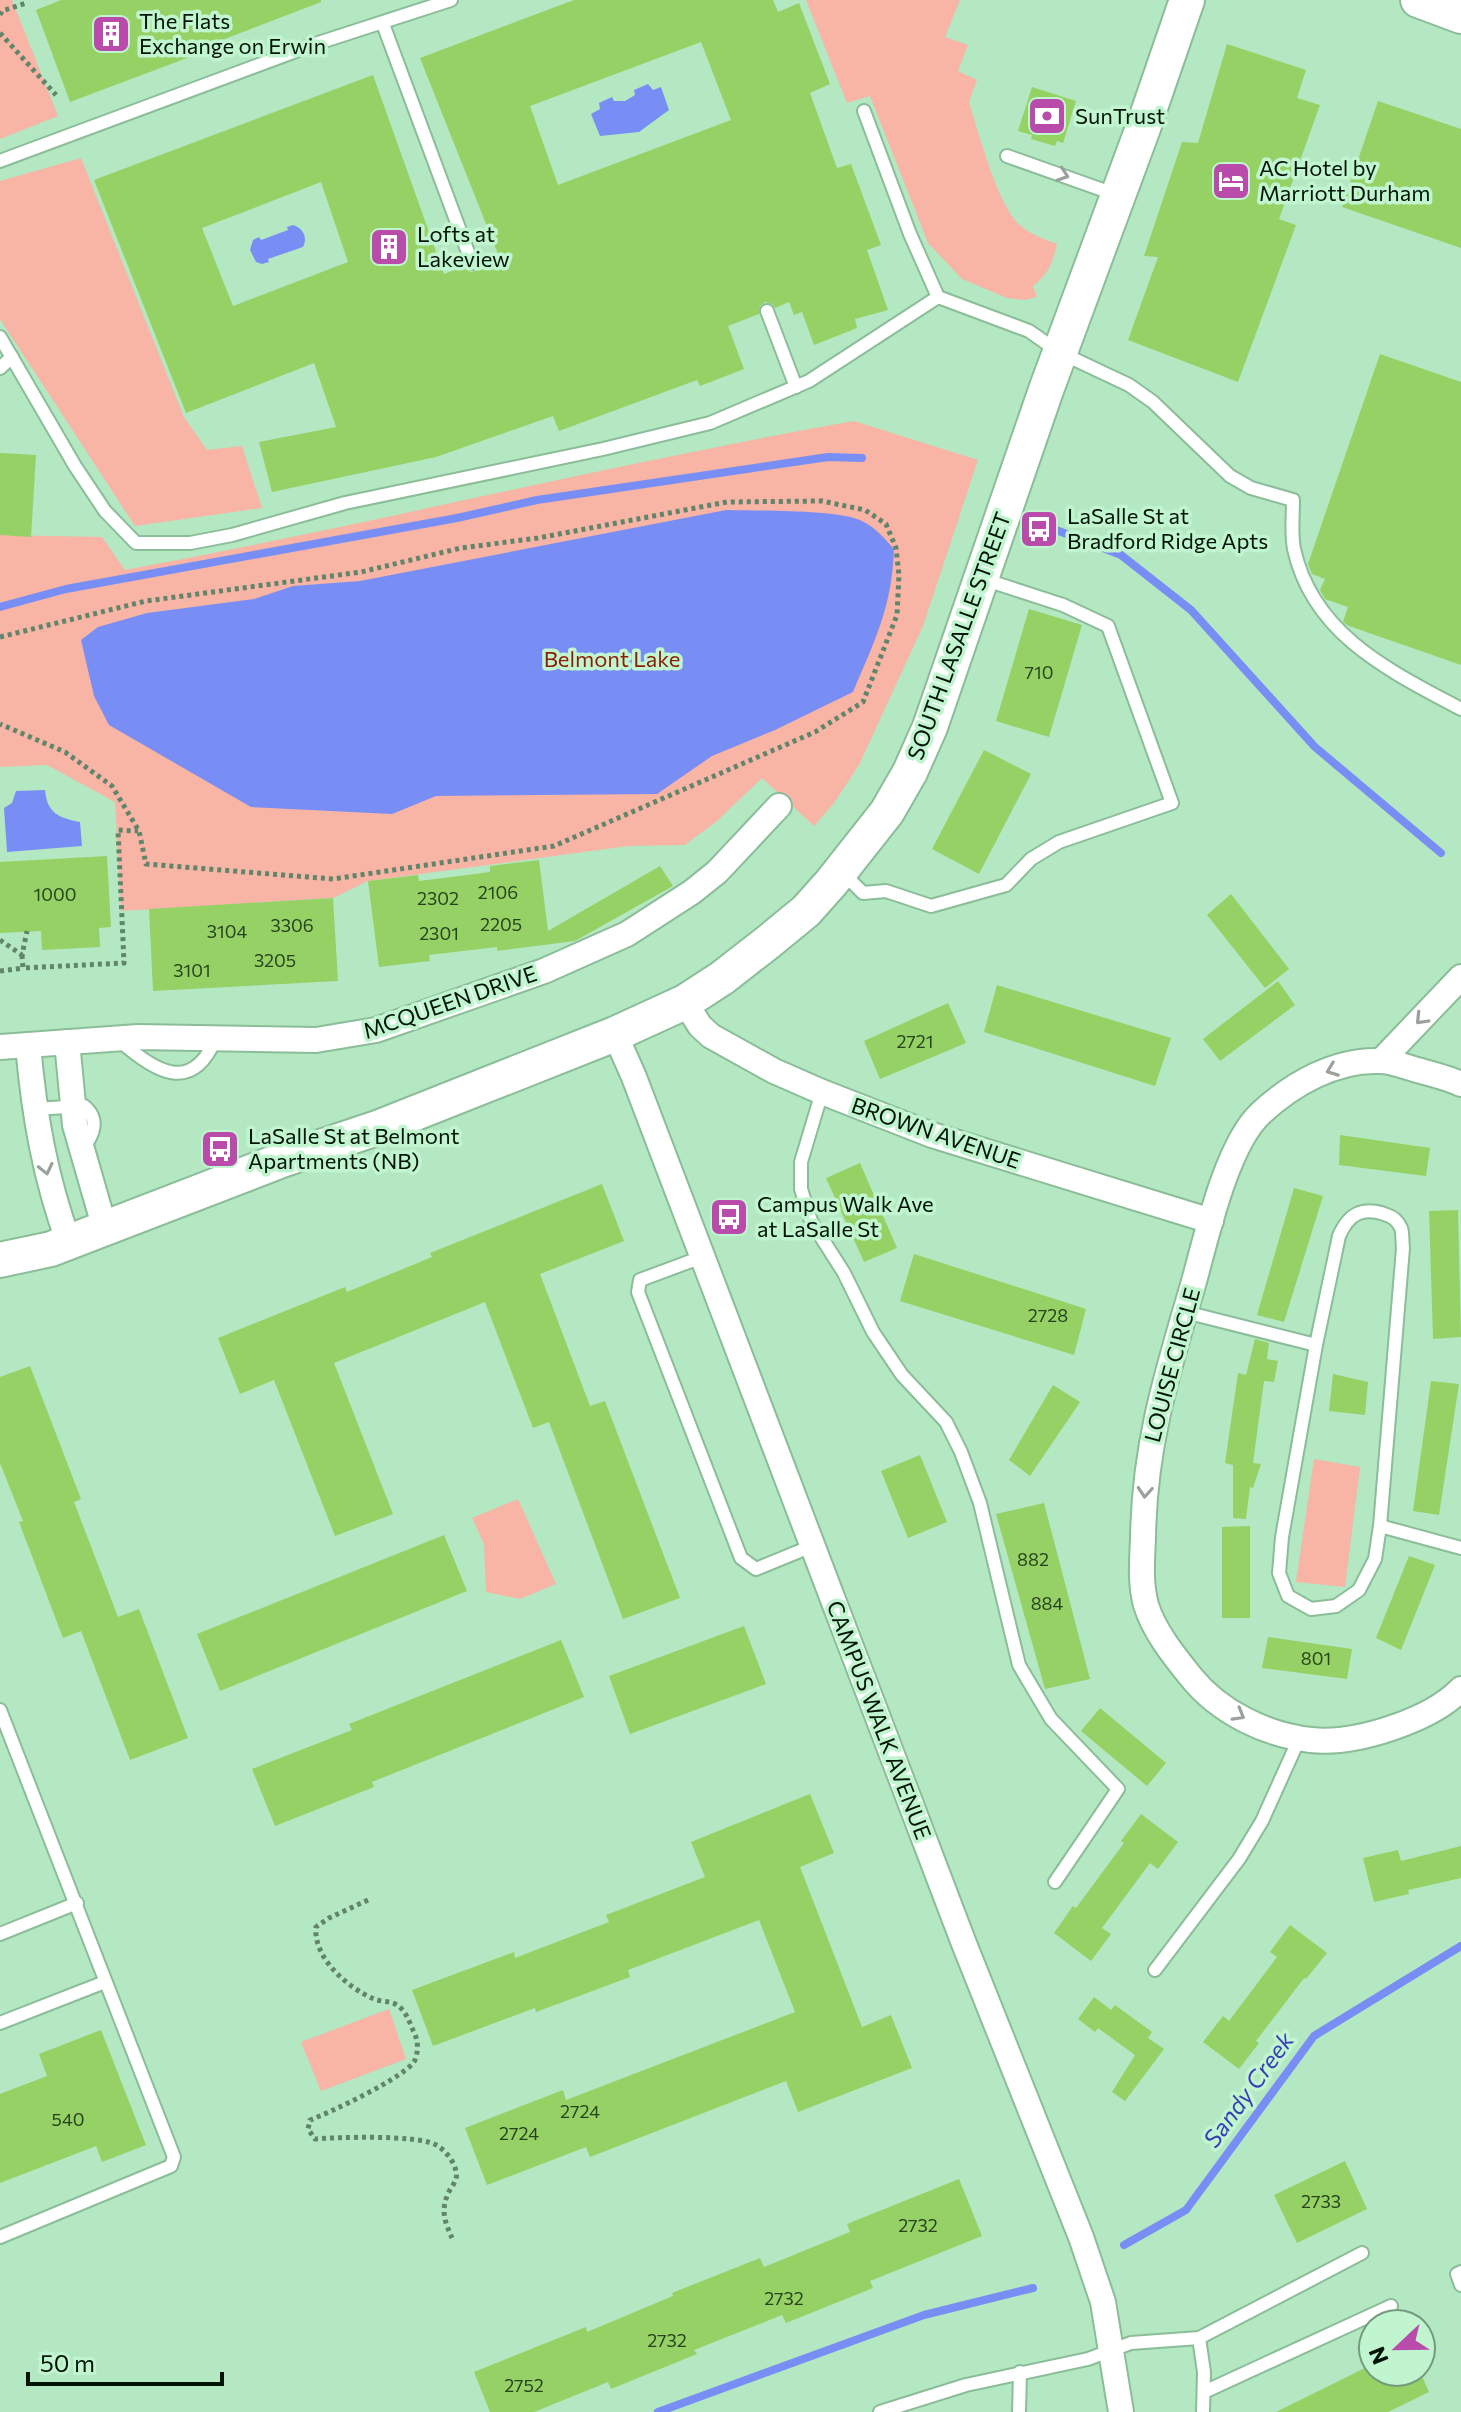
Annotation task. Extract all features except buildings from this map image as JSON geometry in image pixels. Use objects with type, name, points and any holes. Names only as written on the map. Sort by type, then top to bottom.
[{"type":"street","name":"SOUTH LASALLE STREET","points":[[0,1260],[69,1243],[282,1160],[380,1127],[615,1034],[685,1002],[722,978],[796,919],[842,871],[887,812],[910,772],[930,727],[1059,352],[1187,0]]},
{"type":"street","points":[[1418,0],[1461,16]]},
{"type":"street","name":"MCQUEEN DRIVE","points":[[0,1047],[117,1038],[316,1040],[349,1036],[460,1002],[627,934],[717,872],[779,806]]},
{"type":"street","points":[[1381,1061],[1461,977]]},
{"type":"street","name":"BROWN AVENUE","points":[[685,1002],[700,1026],[711,1036],[774,1071],[822,1092],[932,1135],[1211,1221]]},
{"type":"street","name":"CAMPUS WALK AVENUE","points":[[615,1034],[965,1947],[1081,2237],[1103,2302],[1121,2412]]},
{"type":"street","points":[[67,1042],[73,1105],[82,1151],[105,1229]]},
{"type":"street","points":[[28,1045],[34,1109],[47,1175],[69,1243]]},
{"type":"street","name":"LOUISE CIRCLE","points":[[1461,1084],[1381,1061],[1344,1065],[1307,1079],[1259,1114],[1244,1134],[1211,1221],[1158,1404],[1148,1454],[1142,1586],[1147,1608],[1159,1633],[1197,1684],[1217,1703],[1278,1734],[1329,1742],[1348,1739],[1417,1719],[1435,1711],[1461,1689]]},
{"type":"lane","points":[[0,161],[315,44],[451,0]]},
{"type":"lane","points":[[383,24],[472,263]]},
{"type":"lane","points":[[864,111],[910,234],[938,297],[1029,331],[1059,352],[1129,385],[1153,402],[1230,476],[1251,488],[1293,500],[1293,546],[1305,584],[1320,608],[1369,658],[1461,709]]},
{"type":"lane","points":[[1007,156],[1118,195]]},
{"type":"lane","points":[[0,337],[75,466],[105,511],[136,543],[190,543],[232,535],[345,503],[603,449],[710,423],[796,387],[938,297]]},
{"type":"lane","points":[[767,311],[796,387]]},
{"type":"lane","points":[[0,368],[12,357]]},
{"type":"lane","points":[[842,871],[863,893],[886,891],[931,906],[1006,885],[1031,859],[1059,842],[1172,803],[1108,626],[1063,605],[982,579]]},
{"type":"lane","points":[[117,1038],[143,1060],[179,1074],[195,1069],[207,1058],[216,1038]]},
{"type":"lane","points":[[822,1092],[801,1162],[801,1189],[811,1221],[844,1273],[873,1332],[902,1375],[946,1422],[961,1452],[984,1518],[1019,1665],[1051,1719],[1118,1789],[1055,1882]]},
{"type":"lane","points":[[34,1109],[73,1105]]},
{"type":"lane","points":[[1373,1210],[1394,1217],[1401,1228],[1403,1248],[1375,1559],[1359,1590],[1336,1606],[1311,1609],[1288,1596],[1279,1573],[1282,1537],[1316,1345],[1339,1236],[1346,1222],[1357,1213],[1373,1210]]},
{"type":"lane","points":[[702,1257],[640,1280],[638,1292],[741,1558],[756,1569],[812,1546]]},
{"type":"lane","points":[[1185,1312],[1316,1345]]},
{"type":"lane","points":[[1380,1526],[1461,1548]]},
{"type":"lane","points":[[0,1710],[174,2157],[171,2166],[0,2237]]},
{"type":"lane","points":[[1155,1970],[1239,1859],[1262,1821],[1299,1739]]},
{"type":"lane","points":[[0,1934],[77,1903]]},
{"type":"lane","points":[[0,2023],[105,1982]]},
{"type":"lane","points":[[880,2412],[966,2385],[1088,2359],[1131,2343],[1199,2338],[1362,2253]]},
{"type":"lane","points":[[1461,2272],[1457,2274],[1461,2285]]},
{"type":"lane","points":[[1204,2392],[1391,2306]]},
{"type":"lane","points":[[1199,2338],[1203,2412]]},
{"type":"lane","points":[[1019,2412],[1020,2372]]},
{"type":"path","points":[[0,15],[2,11],[26,3]]},
{"type":"path","points":[[0,33],[56,95]]},
{"type":"path","points":[[0,637],[146,601],[361,572],[461,548],[538,538],[727,502],[822,501],[865,510],[886,524],[896,548],[899,575],[897,615],[863,702],[815,732],[554,846],[333,879],[146,864],[139,831],[112,786],[65,752],[0,724]]},
{"type":"path","points":[[0,971],[124,963],[118,830],[139,831]]},
{"type":"path","points":[[23,968],[27,931]]},
{"type":"path","points":[[0,940],[22,955]]},
{"type":"path","points":[[368,1900],[329,1918],[316,1927],[315,1935],[320,1952],[333,1970],[369,1997],[394,2003],[404,2011],[418,2041],[415,2061],[401,2074],[310,2120],[308,2129],[315,2139],[393,2138],[434,2144],[446,2153],[454,2165],[456,2178],[447,2196],[443,2215],[452,2238]]},
{"type":"green space","points":[[0,0],[12,0],[58,116],[0,139]]},
{"type":"green space","points":[[806,0],[960,0],[945,37],[968,45],[958,71],[977,80],[969,102],[994,180],[1007,209],[1018,224],[1057,244],[1049,268],[1033,286],[1037,297],[1024,300],[1007,298],[962,279],[928,243],[870,96],[847,103]]},
{"type":"green space","points":[[81,158],[184,417],[207,450],[242,446],[262,508],[135,526],[0,319],[0,181]]},
{"type":"green space","name":"Belmont Lake","points":[[854,421],[978,460],[923,626],[859,765],[834,803],[814,826],[762,778],[717,821],[685,845],[628,846],[368,881],[333,898],[121,911],[115,802],[47,765],[0,767],[0,535],[102,537],[125,570]]},
{"type":"green space","points":[[1314,1459],[1360,1467],[1345,1587],[1296,1582]]},
{"type":"green space","points":[[518,1499],[556,1584],[520,1599],[486,1592],[484,1544],[472,1518]]},
{"type":"green space","points":[[389,2009],[406,2059],[321,2091],[301,2042]]},
{"type":"water","points":[[648,84],[653,90],[661,87],[669,110],[639,132],[600,136],[591,114],[600,109],[599,103],[612,97],[614,101],[625,101],[635,95],[634,90]]},
{"type":"water","points":[[293,225],[304,233],[303,247],[268,259],[269,262],[256,262],[250,250],[253,240],[288,230],[287,227]]},
{"type":"water","points":[[726,510],[835,514],[867,524],[894,549],[886,606],[853,692],[712,756],[657,794],[436,796],[392,814],[251,807],[109,725],[94,696],[81,640],[98,627],[147,613],[254,599],[293,586],[360,581]]},
{"type":"water","points":[[45,790],[48,804],[55,813],[80,822],[82,846],[7,852],[4,808],[12,803],[16,791]]},
{"type":"waterway","points":[[0,607],[66,589],[457,518],[537,500],[828,457],[862,458]]},
{"type":"waterway","points":[[1051,528],[1121,555],[1191,610],[1315,747],[1441,853]]},
{"type":"waterway","name":"Sandy Creek","points":[[1124,2245],[1186,2210],[1314,2036],[1461,1946]]},
{"type":"waterway","name":"Sandy Creek","points":[[658,2412],[924,2315],[1033,2288]]},
{"type":"place","name":"The Flats Exchange on Erwin","points":[[111,34]]},
{"type":"place","name":"SunTrust","points":[[1047,116]]},
{"type":"place","name":"AC Hotel by Marriott Durham","points":[[1231,181]]},
{"type":"place","name":"Lofts at Lakeview","points":[[389,247]]},
{"type":"place","name":"LaSalle St at Bradford Ridge Apts","points":[[1039,529]]},
{"type":"place","name":"LaSalle St at Belmont Apartments (NB)","points":[[220,1149]]},
{"type":"place","name":"Campus Walk Ave at LaSalle St","points":[[729,1217]]}]
